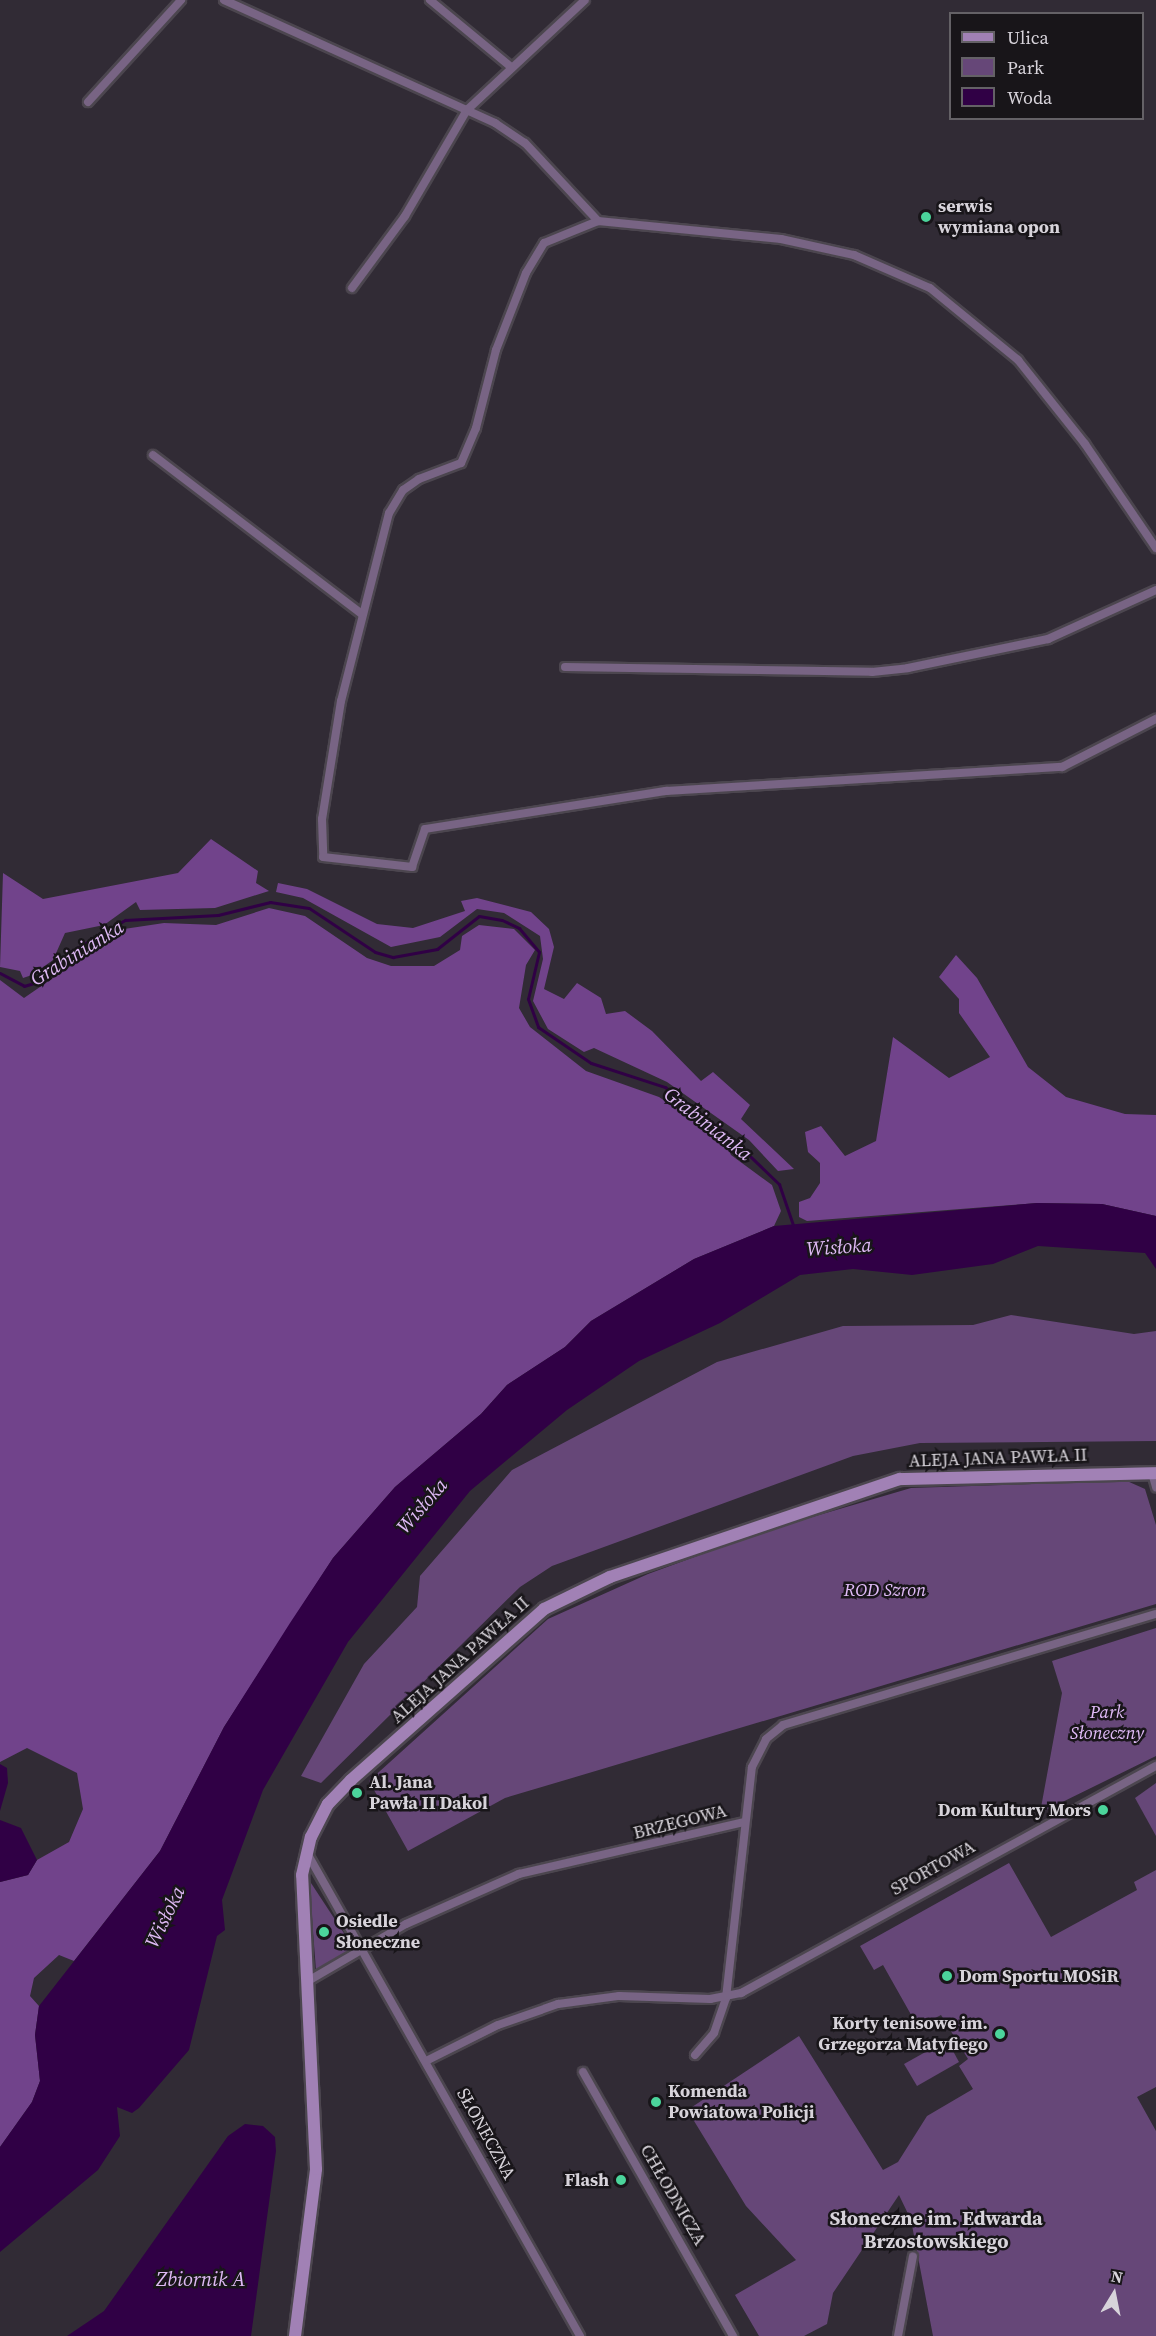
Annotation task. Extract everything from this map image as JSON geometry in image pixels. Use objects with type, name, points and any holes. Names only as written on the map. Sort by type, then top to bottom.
[{"type":"street","points":[[88,102],[180,0]]},
{"type":"street","points":[[224,0],[468,110],[525,143],[598,221]]},
{"type":"street","points":[[430,0],[510,67]]},
{"type":"street","points":[[352,288],[405,216],[468,110],[510,67],[585,0]]},
{"type":"street","points":[[1156,548],[1085,444],[1018,360],[930,288],[854,255],[782,239],[598,221],[544,243],[526,273],[460,462],[403,490],[389,513],[362,614],[322,819],[323,857],[412,867],[417,837],[425,829],[666,791],[1062,767],[1156,720]]},
{"type":"street","points":[[153,455],[362,614]]},
{"type":"street","points":[[565,667],[872,672],[908,668],[1048,639],[1156,590]]},
{"type":"street","points":[[1154,1473],[1156,1487]]},
{"type":"street","name":"ALEJA JANA PAWŁA II","points":[[295,2336],[316,2169],[308,1981],[301,1892],[307,1853],[328,1804],[351,1780],[498,1647],[576,1591],[786,1513],[900,1479],[1154,1473]]},
{"type":"street","name":"BRZEGOWA","points":[[362,1950],[406,1924],[519,1874],[744,1822],[758,1749],[783,1725],[1156,1614]]},
{"type":"street","name":"SPORTOWA","points":[[426,2061],[498,2025],[558,2004],[619,1996],[726,1998],[1156,1766]]},
{"type":"street","points":[[695,2055],[714,2033],[726,1998],[744,1822]]},
{"type":"street","name":"SŁONECZNA","points":[[307,1853],[580,2336]]},
{"type":"street","points":[[308,1981],[362,1950]]},
{"type":"street","name":"CHŁODNICZA","points":[[583,2072],[733,2336]]},
{"type":"street","points":[[898,2336],[913,2256]]},
{"type":"green space","points":[[1011,1315],[1134,1334],[1156,1331],[1156,1441],[920,1443],[853,1456],[552,1566],[520,1587],[321,1783],[301,1776],[364,1664],[417,1607],[420,1576],[512,1470],[717,1362],[843,1326],[973,1325]]},
{"type":"green space","name":"ROD Szron","points":[[1127,1481],[1145,1489],[1156,1525],[1156,1604],[505,1798],[408,1851],[369,1781],[548,1619],[648,1574],[768,1530],[911,1488]]},
{"type":"green space","name":"Park Słoneczny","points":[[1156,1628],[1156,1756],[1040,1813],[1062,1693],[1052,1661]]},
{"type":"green space","name":"Park Słoneczny","points":[[1156,1783],[1156,1836],[1135,1798]]},
{"type":"green space","points":[[1009,1863],[1051,1937],[1137,1890],[1134,1882],[1156,1870],[1156,2087],[1137,2097],[1156,2131],[1156,2336],[933,2336],[911,2220],[899,2195],[833,2293],[827,2324],[804,2336],[759,2336],[735,2295],[796,2260],[746,2206],[691,2116],[692,2107],[799,2036],[883,2170],[898,2162],[927,2116],[973,2089],[959,2066],[968,2059],[941,2015],[918,2027],[883,1965],[874,1970],[860,1946]]},
{"type":"green space","points":[[309,1880],[351,1944],[351,1950],[316,1970]]},
{"type":"green space","points":[[947,2040],[959,2062],[917,2086],[904,2064]]},
{"type":"shaded area","points":[[211,839],[258,871],[256,883],[269,891],[215,908],[140,910],[136,902],[104,925],[65,933],[53,960],[32,975],[23,978],[20,971],[0,967],[3,873],[43,899],[178,873]]},
{"type":"shaded area","points":[[278,883],[307,889],[377,924],[413,928],[465,911],[461,901],[477,898],[531,912],[549,929],[554,947],[544,989],[564,999],[577,983],[601,998],[606,1014],[625,1011],[652,1031],[701,1081],[713,1072],[750,1105],[741,1119],[794,1169],[778,1171],[749,1140],[667,1082],[594,1048],[584,1052],[548,1029],[533,1001],[543,959],[540,936],[504,913],[477,909],[440,937],[391,947],[303,898],[276,892]]},
{"type":"shaded area","points":[[269,908],[305,916],[367,958],[391,966],[434,966],[460,950],[462,936],[479,925],[514,929],[535,950],[526,965],[519,1008],[530,1027],[586,1071],[659,1097],[725,1141],[731,1155],[772,1185],[781,1211],[774,1226],[694,1259],[591,1321],[565,1347],[507,1385],[481,1414],[395,1487],[333,1558],[224,1727],[160,1851],[74,1961],[59,1955],[34,1978],[30,1996],[39,2006],[35,2035],[40,2081],[32,2102],[0,2147],[0,1882],[28,1875],[37,1860],[69,1842],[83,1809],[77,1773],[27,1748],[0,1762],[0,980],[24,998],[124,929],[164,923],[216,925]]},
{"type":"shaded area","points":[[956,955],[977,978],[1028,1067],[1066,1097],[1125,1114],[1156,1115],[1156,1216],[1102,1204],[1037,1203],[807,1221],[799,1217],[799,1202],[810,1198],[820,1183],[820,1163],[808,1152],[805,1132],[821,1126],[845,1156],[876,1141],[893,1037],[949,1078],[990,1057],[959,1013],[959,999],[939,977]]},
{"type":"water","name":"Wisłoka","points":[[1037,1203],[1102,1204],[1156,1216],[1156,1269],[1145,1253],[1038,1246],[993,1264],[912,1275],[853,1269],[800,1275],[720,1323],[639,1361],[567,1410],[470,1491],[348,1642],[263,1790],[222,1900],[225,1930],[217,1936],[189,2050],[139,2108],[132,2113],[117,2107],[120,2136],[98,2170],[0,2252],[0,2147],[32,2102],[40,2081],[35,2035],[39,2006],[160,1851],[224,1727],[290,1623],[333,1558],[395,1487],[481,1414],[507,1385],[565,1347],[591,1321],[694,1259],[774,1226]]},
{"type":"water","points":[[0,1764],[7,1768],[8,1783],[0,1811]]},
{"type":"water","points":[[0,1820],[21,1828],[37,1860],[28,1875],[0,1882]]},
{"type":"water","name":"Zbiornik A","points":[[245,2124],[263,2126],[275,2137],[276,2151],[251,2336],[67,2336],[104,2311],[228,2136]]},
{"type":"waterway","name":"Grabinianka","points":[[0,973],[24,986],[40,981],[77,948],[125,920],[218,915],[270,902],[309,908],[375,952],[393,957],[437,949],[479,916],[502,920],[519,928],[539,952],[528,999],[538,1027],[591,1063],[665,1087],[728,1135],[779,1184],[793,1225]]},
{"type":"place","name":"serwis wymiana opon","points":[[926,217]]},
{"type":"place","name":"Al. Jana Pawła II Dakol","points":[[357,1793]]},
{"type":"place","name":"Dom Kultury Mors","points":[[1103,1810]]},
{"type":"place","name":"Osiedle Słoneczne","points":[[324,1932]]},
{"type":"place","name":"Dom Sportu MOSiR","points":[[947,1976]]},
{"type":"place","name":"Korty tenisowe im. Grzegorza Matyfiego","points":[[1000,2034]]},
{"type":"place","name":"Komenda Powiatowa Policji","points":[[656,2102]]},
{"type":"place","name":"Flash","points":[[621,2180]]},
{"type":"district","name":"Słoneczne im. Edwarda Brzostowskiego","points":[[936,2230]]}]
